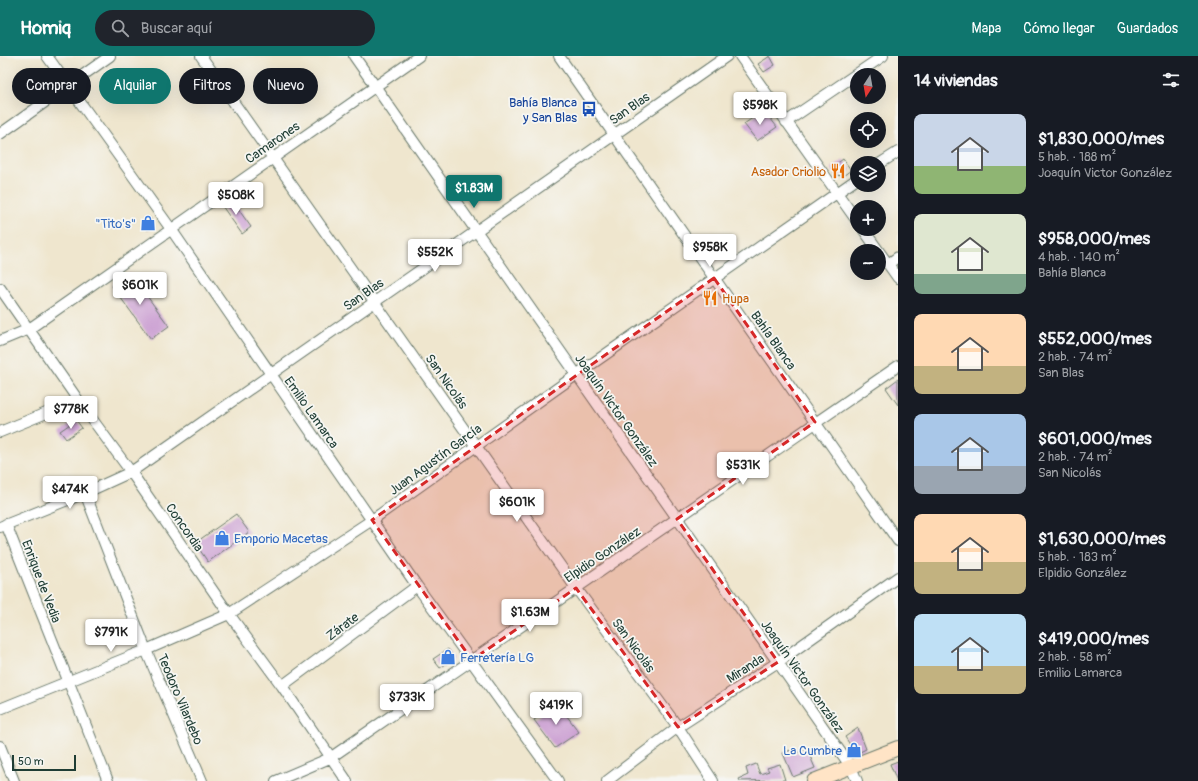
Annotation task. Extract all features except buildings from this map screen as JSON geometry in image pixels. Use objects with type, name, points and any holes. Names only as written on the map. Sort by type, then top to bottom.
[{"type":"street","name":"Emilio Lamarca","points":[[47,56],[55,68]]},
{"type":"street","points":[[91,70],[110,56]]},
{"type":"street","name":"San Nicolás","points":[[201,56],[576,588],[678,727],[713,781]]},
{"type":"street","name":"Joaquín Victor González","points":[[354,56],[851,767],[858,781]]},
{"type":"street","name":"Camarones","points":[[0,341],[29,329],[419,56]]},
{"type":"street","name":"Bahía Blanca","points":[[559,56],[898,541]]},
{"type":"street","name":"San Blas","points":[[3,526],[131,472],[727,56]]},
{"type":"street","points":[[740,56],[850,212]]},
{"type":"street","points":[[786,122],[883,56]]},
{"type":"street","points":[[0,134],[42,104]]},
{"type":"street","name":"Emilio Lamarca","points":[[81,104],[171,229],[417,586],[472,660],[558,781]]},
{"type":"street","points":[[886,160],[898,152]]},
{"type":"street","name":"Juan Agustín García","points":[[0,708],[146,650],[229,614],[372,520],[576,374],[850,184]]},
{"type":"street","points":[[868,236],[898,278]]},
{"type":"street","points":[[888,264],[898,257]]},
{"type":"street","name":"Concordia","points":[[0,288],[78,400],[131,472],[229,614],[282,686],[347,781]]},
{"type":"street","name":"Elpidio González","points":[[280,780],[330,758],[898,366]]},
{"type":"street","points":[[0,432],[78,400]]},
{"type":"street","name":"Teodoro Vilardebo","points":[[84,493],[146,650],[202,781]]},
{"type":"street","name":"Enrique de Vedia","points":[[3,526],[108,781]]},
{"type":"street","name":"Miranda","points":[[607,781],[678,727],[778,662],[898,577]]},
{"type":"street","name":"Zárate","points":[[282,686],[417,586]]},
{"type":"street","points":[[0,746],[14,781]]},
{"type":"street","points":[[814,781],[898,748]]},
{"type":"highlighted area","points":[[714,278],[815,422],[677,519],[778,662],[678,727],[576,588],[472,660],[372,520]]},
{"type":"place","name":"Bahía Blanca y San Blas","points":[[589,109]]},
{"type":"place","name":"Asador Criolio","points":[[838,171]]},
{"type":"place","name":"\"Tito's\"","points":[[148,223]]},
{"type":"place","name":"Hupa","points":[[710,298]]},
{"type":"place","name":"Emporio Macetas","points":[[222,538]]},
{"type":"place","name":"Ferretería LG","points":[[448,657]]},
{"type":"place","name":"La Cumbre","points":[[854,750]]}]
